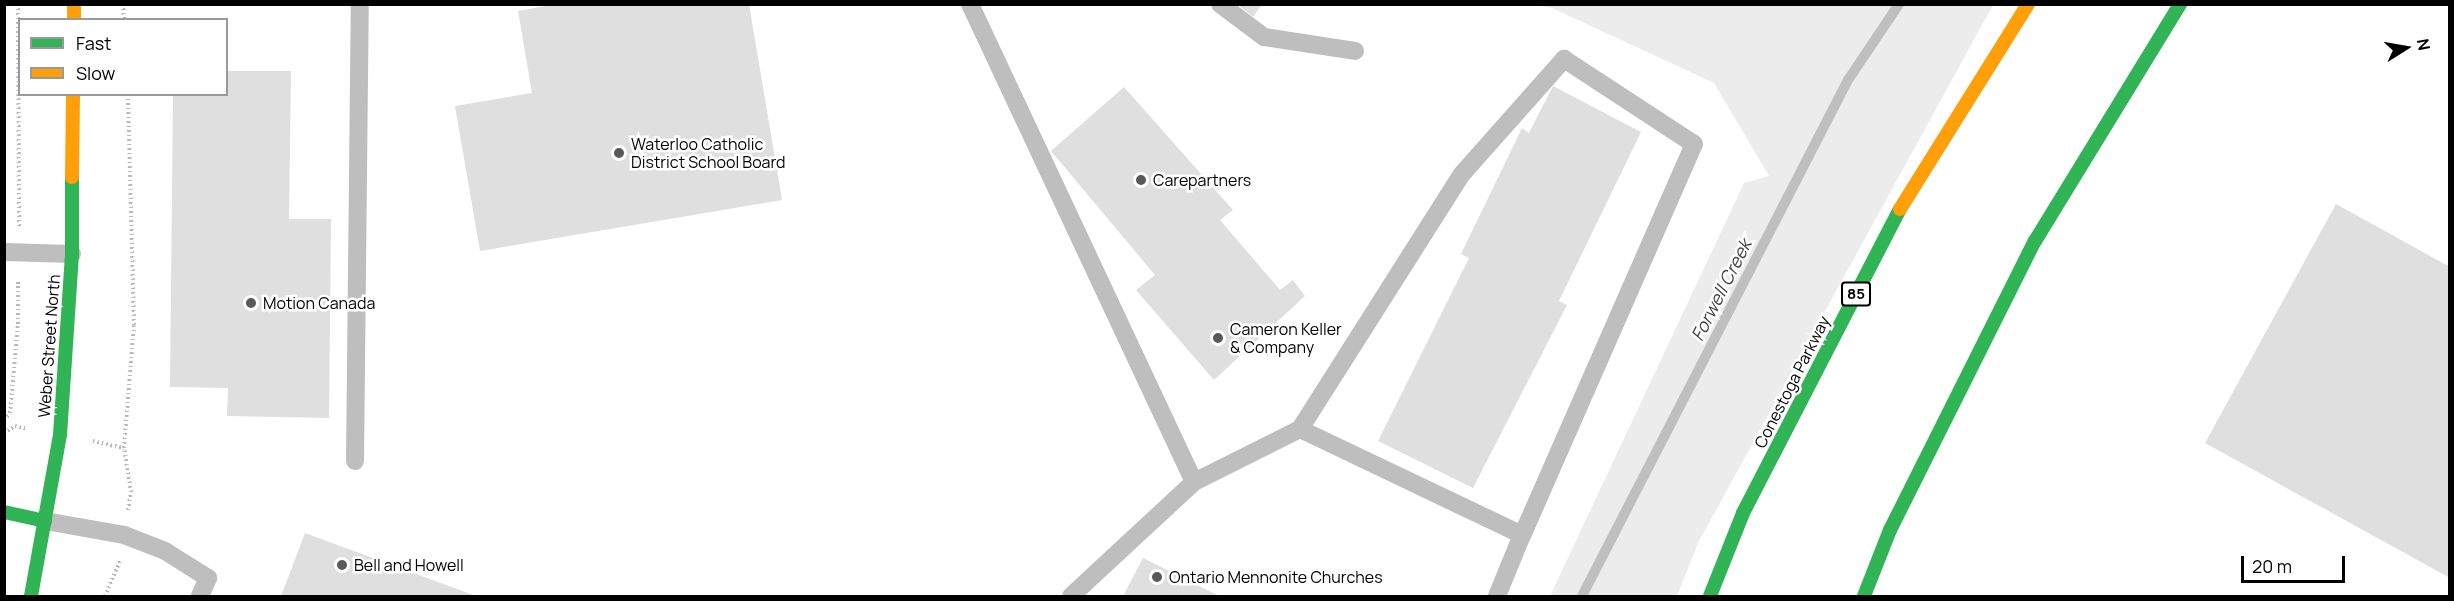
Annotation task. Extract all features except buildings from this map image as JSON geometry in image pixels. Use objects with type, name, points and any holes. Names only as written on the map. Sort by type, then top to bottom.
[{"type":"main road","name":"Conestoga Parkway","points":[[1710,597],[1743,513],[1912,186],[2028,4]]},
{"type":"main road","points":[[1864,597],[1890,530],[2035,241],[2180,4]]},
{"type":"main road","name":"Weber Street North","points":[[31,597],[60,435],[72,254],[73,96]]},
{"type":"main road","points":[[4,512],[45,521]]},
{"type":"lane","points":[[355,461],[360,4]]},
{"type":"lane","points":[[970,4],[1194,482]]},
{"type":"lane","points":[[1220,4],[1264,37],[1355,51]]},
{"type":"lane","points":[[1071,597],[1194,482],[1300,429],[1462,174],[1564,59],[1694,144],[1497,597]]},
{"type":"lane","points":[[11,251],[72,254]]},
{"type":"lane","points":[[1300,429],[1522,535]]},
{"type":"lane","points":[[45,521],[124,535],[165,551],[208,578],[200,597]]},
{"type":"path","points":[[4,420],[10,413],[18,324],[11,251],[18,4]]},
{"type":"path","points":[[129,96],[134,325],[124,448],[131,492]]},
{"type":"path","points":[[4,433],[15,426]]},
{"type":"path","points":[[112,445],[124,448]]},
{"type":"path","points":[[105,597],[119,565]]},
{"type":"shaded area","points":[[1535,5],[1993,5],[1698,543],[1677,596],[1550,596],[1744,183],[1769,176],[1714,83],[1552,8]]},
{"type":"waterway","name":"Forwell Creek","points":[[1582,596],[1848,80],[1899,4]]},
{"type":"traffic: fast","points":[[1864,596],[1890,530],[2035,241],[2180,4]]},
{"type":"traffic: fast","points":[[31,596],[60,435],[72,254],[72,177]]},
{"type":"traffic: fast","points":[[1710,596],[1743,513],[1900,209]]},
{"type":"traffic: fast","points":[[4,512],[45,521]]},
{"type":"traffic: slow","points":[[74,4],[74,18]]},
{"type":"traffic: slow","points":[[1900,209],[2028,4]]},
{"type":"traffic: slow","points":[[72,177],[73,96]]},
{"type":"place","name":"Waterloo Catholic District School Board","points":[[619,153]]},
{"type":"place","name":"Carepartners","points":[[1141,180]]},
{"type":"place","name":"Motion Canada","points":[[251,303]]},
{"type":"place","name":"Cameron Keller & Company","points":[[1218,338]]},
{"type":"place","name":"Bell and Howell","points":[[342,565]]},
{"type":"place","name":"Ontario Mennonite Churches","points":[[1157,577]]}]
